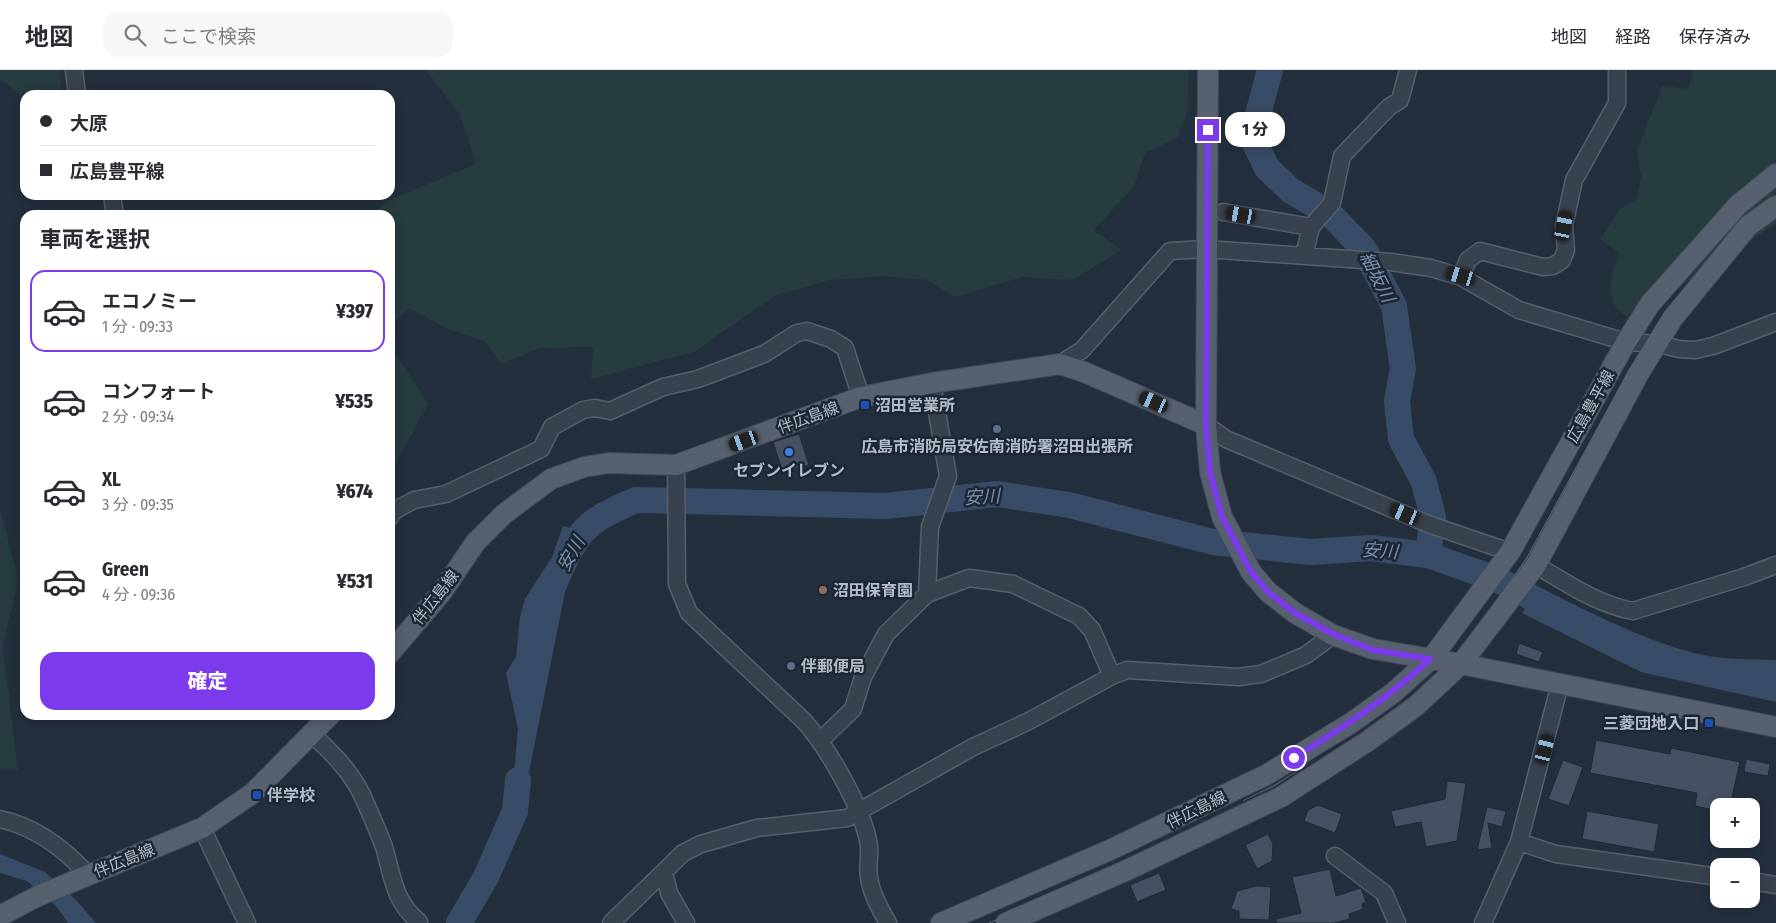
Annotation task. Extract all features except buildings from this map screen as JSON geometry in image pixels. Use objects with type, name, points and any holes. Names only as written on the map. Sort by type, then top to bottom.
[{"type":"main road","points":[[1208,70],[1206,425],[1210,472],[1222,517],[1251,572],[1268,592],[1295,613],[1333,634],[1373,650],[1462,664],[1776,727]]},
{"type":"main road","name":"広島豊平線","points":[[1430,659],[1508,556],[1626,342],[1650,304],[1738,204],[1776,174]]},
{"type":"main road","name":"広島豊平線","points":[[1462,664],[1534,568],[1640,373],[1673,318],[1748,226],[1776,206]]},
{"type":"main road","name":"伴広島線","points":[[395,647],[442,592],[475,543],[504,514],[551,479],[584,467],[609,463],[676,471],[861,397],[932,383],[1060,364],[1084,372],[1206,425]]},
{"type":"main road","name":"伴広島線","points":[[941,923],[1112,849],[1266,775],[1351,723],[1393,693],[1430,659]]},
{"type":"main road","name":"伴広島線","points":[[1006,923],[1125,871],[1281,797],[1368,741],[1416,706],[1462,664]]},
{"type":"main road","name":"伴広島線","points":[[0,916],[38,896],[202,828],[253,793],[325,720]]},
{"type":"main road","points":[[1112,849],[1125,871]]},
{"type":"street","points":[[74,70],[76,90]]},
{"type":"street","points":[[1304,255],[1315,224],[1332,203],[1342,156],[1389,107],[1400,100],[1408,70]]},
{"type":"street","points":[[1461,276],[1468,260],[1480,251],[1542,267],[1553,266],[1562,260],[1566,250],[1564,226],[1574,180],[1617,103],[1617,70]]},
{"type":"street","points":[[1223,212],[1315,224]]},
{"type":"street","points":[[1060,364],[1082,350],[1170,251],[1206,249],[1304,255],[1391,262],[1431,268],[1461,276],[1519,310],[1626,342],[1658,344],[1695,350],[1713,346],[1776,322]]},
{"type":"street","points":[[395,510],[414,500],[446,494],[541,449],[552,428],[583,410],[595,408],[610,410],[663,388],[698,379],[764,354],[798,334],[807,332],[823,336],[845,348],[861,397]]},
{"type":"street","points":[[927,594],[930,527],[948,476],[932,383]]},
{"type":"street","points":[[1206,425],[1226,439],[1508,556]]},
{"type":"street","points":[[676,471],[677,584],[689,613],[822,740],[859,813],[869,846],[869,878],[878,904],[888,923]]},
{"type":"street","points":[[1534,568],[1622,609],[1634,611],[1744,577],[1776,565]]},
{"type":"street","points":[[822,740],[853,709],[864,676],[886,634],[927,594],[970,578],[1013,584],[1079,616],[1092,630],[1112,676]]},
{"type":"street","points":[[611,923],[683,853],[701,844],[757,828],[847,818],[859,813],[973,747],[1027,722],[1112,676],[1127,670],[1238,677],[1261,674],[1306,655],[1333,634]]},
{"type":"street","points":[[1483,923],[1519,842],[1560,684]]},
{"type":"street","points":[[312,734],[344,766],[362,795],[383,845],[398,898],[405,910],[419,922]]},
{"type":"street","points":[[0,819],[44,836],[71,855],[84,876]]},
{"type":"street","points":[[202,828],[247,923]]},
{"type":"street","points":[[1519,842],[1556,854],[1710,876]]},
{"type":"street","points":[[1335,856],[1384,893],[1397,923]]},
{"type":"street","points":[[664,872],[669,893],[686,923]]},
{"type":"street","points":[[1760,882],[1776,885]]},
{"type":"green space","points":[[0,70],[60,70],[61,90],[20,90],[20,95],[0,79]]},
{"type":"green space","points":[[426,70],[1189,70],[1188,109],[1178,137],[1145,153],[1134,186],[1094,230],[1121,250],[1073,280],[1022,277],[955,297],[927,280],[882,276],[832,280],[776,295],[694,352],[591,379],[593,347],[540,348],[502,364],[484,341],[448,329],[409,308],[395,321],[395,210],[376,210],[389,200],[395,200],[395,198],[476,164],[460,115]]},
{"type":"green space","points":[[1693,70],[1776,70],[1776,224],[1694,277],[1626,316],[1613,302],[1610,287],[1620,253],[1600,239],[1620,209],[1637,199],[1641,176],[1637,151],[1662,86],[1689,89]]},
{"type":"green space","points":[[395,353],[428,404],[395,465]]},
{"type":"green space","points":[[0,508],[18,579],[3,648],[18,770],[0,768]]},
{"type":"water","points":[[563,526],[590,534],[565,592],[520,817],[506,813],[513,785],[518,729],[506,673],[516,657],[520,617],[525,599],[552,557]]},
{"type":"water","points":[[1540,588],[1661,643],[1721,658],[1776,660],[1776,702],[1641,672],[1522,613]]},
{"type":"water","points":[[0,854],[45,872],[77,901],[96,923],[68,923],[57,907],[27,881],[0,873]]},
{"type":"waterway","name":"細坂川","points":[[1270,70],[1252,137],[1267,168],[1290,190],[1330,214],[1364,249],[1394,306],[1403,369],[1397,401],[1401,439],[1424,482],[1433,517],[1428,555]]},
{"type":"waterway","name":"安川","points":[[565,561],[578,538],[593,522],[636,500],[885,506],[998,494],[1069,505],[1213,542],[1311,552],[1371,548],[1428,555],[1496,579],[1565,615]]},
{"type":"waterway","name":"安川","points":[[459,923],[486,877],[515,811],[518,780]]},
{"type":"tram line","points":[[961,923],[1242,792],[1359,724],[1408,686],[1450,646],[1520,553],[1623,364],[1658,307],[1741,211],[1776,182]]},
{"type":"tram line","points":[[989,923],[1190,836],[1249,807],[1371,736],[1424,696],[1461,652],[1526,559],[1630,369],[1665,312],[1728,238]]},
{"type":"place","name":"沼田営業所","points":[[865,405]]},
{"type":"place","name":"広島市消防局安佐南消防署沼田出張所","points":[[997,429]]},
{"type":"place","name":"セブンイレブン","points":[[789,452]]},
{"type":"place","name":"沼田保育園","points":[[823,590]]},
{"type":"place","name":"伴郵便局","points":[[791,666]]},
{"type":"place","name":"三菱団地入口","points":[[1709,723]]},
{"type":"place","name":"伴学校","points":[[257,795]]},
{"type":"route","points":[[1208,130],[1206,425],[1210,472],[1222,517],[1251,572],[1268,592],[1295,613],[1333,634],[1373,650],[1430,659],[1393,693],[1351,723],[1294,758]]}]
